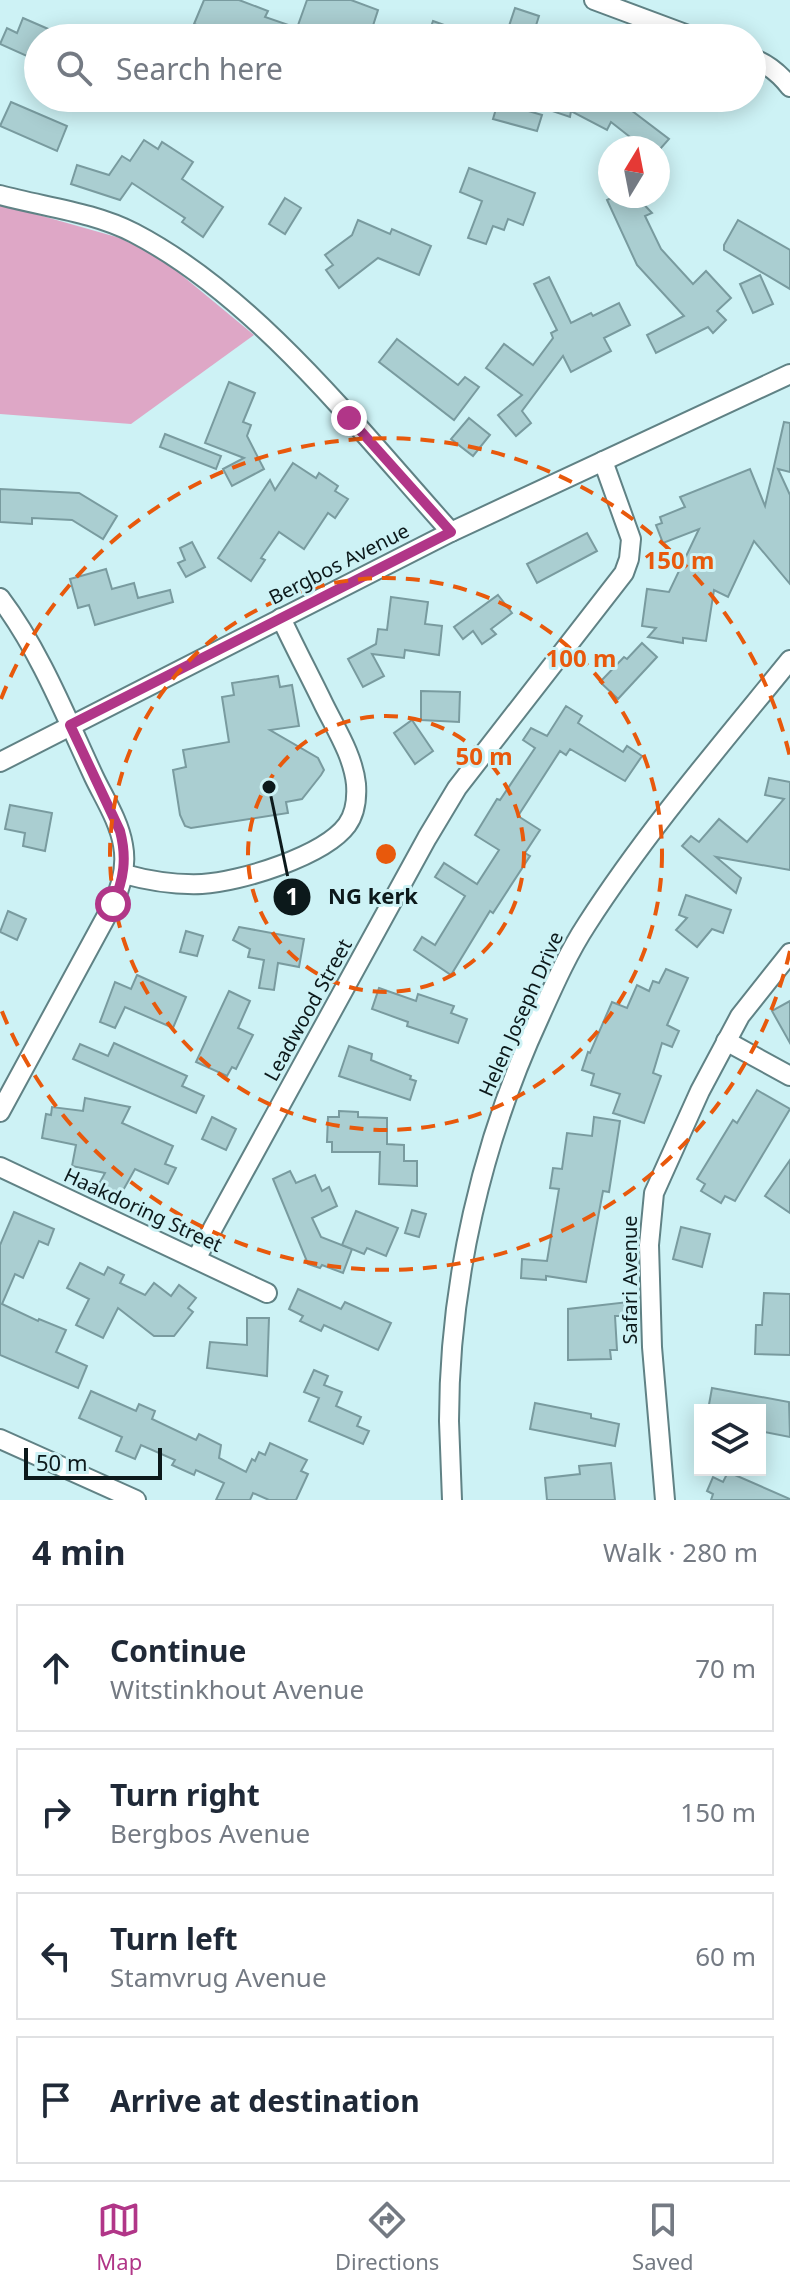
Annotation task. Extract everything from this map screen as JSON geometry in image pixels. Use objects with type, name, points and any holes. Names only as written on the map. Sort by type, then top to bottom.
[{"type":"street","points":[[594,0],[658,24]]},
{"type":"street","points":[[766,65],[790,87]]},
{"type":"street","points":[[0,195],[120,227],[198,274],[242,307],[277,342],[451,532]]},
{"type":"street","name":"Bergbos Avenue","points":[[0,762],[451,532],[790,374]]},
{"type":"street","name":"Leadwood Street","points":[[196,1259],[457,788],[624,573],[631,539],[603,461]]},
{"type":"street","points":[[0,598],[30,644],[70,725],[120,831],[125,858],[124,874],[113,904],[0,1112]]},
{"type":"street","points":[[124,874],[182,884],[227,880],[270,869],[306,854],[337,836],[348,824],[357,794],[352,763],[281,618]]},
{"type":"street","name":"Helen Joseph Drive","points":[[452,1500],[449,1420],[454,1340],[464,1265],[483,1172],[523,1053],[586,926],[661,819],[790,660]]},
{"type":"street","name":"Safari Avenue","points":[[665,1500],[652,1347],[651,1209],[660,1178],[726,1041],[740,1016],[790,953]]},
{"type":"street","points":[[726,1041],[790,1076]]},
{"type":"street","name":"Haakdoring Street","points":[[0,1167],[267,1293]]},
{"type":"street","points":[[0,1439],[136,1500]]},
{"type":"shaded area","points":[[0,204],[120,238],[161,258],[254,335],[131,424],[0,414]]},
{"type":"building","points":[[204,0],[239,0],[268,11],[265,17],[285,24],[194,24]]},
{"type":"building","points":[[307,0],[351,0],[378,10],[374,24],[298,24]]},
{"type":"building","points":[[515,8],[539,16],[536,24],[510,24]]},
{"type":"building","points":[[23,18],[37,24],[24,24],[24,55],[0,44],[7,28],[17,33]]},
{"type":"building","points":[[11,102],[24,108],[24,112],[34,112],[67,126],[57,151],[0,126]]},
{"type":"building","points":[[495,112],[542,115],[537,131],[493,119]]},
{"type":"building","points":[[573,112],[633,112],[665,136],[629,136],[611,122],[607,130]]},
{"type":"building","points":[[144,140],[158,149],[162,142],[193,162],[182,179],[223,207],[203,237],[182,222],[185,218],[132,183],[120,200],[71,184],[77,165],[109,175],[122,156],[130,161]]},
{"type":"building","points":[[469,168],[535,193],[523,225],[508,219],[504,230],[493,226],[486,244],[468,238],[482,201],[460,192]]},
{"type":"building","points":[[285,198],[301,208],[285,234],[269,224]]},
{"type":"building","points":[[611,208],[647,208],[652,213],[645,216],[661,249],[693,284],[706,271],[731,298],[717,311],[726,320],[713,333],[708,327],[656,353],[647,335],[684,316],[637,265]]},
{"type":"building","points":[[358,220],[390,234],[392,229],[431,246],[419,275],[378,258],[339,288],[326,270],[333,265],[325,255],[352,235]]},
{"type":"building","points":[[738,220],[790,250],[790,289],[724,250]]},
{"type":"building","points":[[760,275],[773,304],[753,313],[740,284]]},
{"type":"building","points":[[549,277],[571,323],[619,303],[630,325],[604,338],[611,351],[571,372],[563,356],[522,411],[531,423],[516,436],[498,415],[522,395],[486,368],[504,344],[533,365],[553,338],[551,333],[557,330],[534,284]]},
{"type":"building","points":[[397,339],[458,385],[465,377],[479,387],[454,420],[379,362]]},
{"type":"building","points":[[229,382],[255,393],[243,422],[251,425],[247,436],[264,469],[232,486],[223,469],[244,458],[205,443]]},
{"type":"building","points":[[469,418],[490,435],[473,456],[451,439]]},
{"type":"building","points":[[784,422],[790,423],[790,472],[778,469],[790,495],[790,584],[754,541],[728,597],[714,590],[706,641],[683,638],[683,643],[648,637],[656,628],[642,626],[647,589],[669,592],[699,529],[663,543],[656,525],[662,523],[660,517],[685,507],[680,497],[750,469],[765,506]]},
{"type":"building","points":[[165,434],[221,456],[216,469],[160,447]]},
{"type":"building","points":[[293,463],[316,478],[319,473],[338,486],[335,491],[348,499],[335,518],[328,513],[304,549],[279,532],[261,558],[265,560],[251,581],[218,558],[270,480],[275,490]]},
{"type":"building","points":[[0,489],[79,493],[117,516],[103,539],[72,520],[32,518],[32,524],[0,522]]},
{"type":"building","points":[[587,533],[597,551],[537,583],[527,564]]},
{"type":"building","points":[[192,542],[205,567],[186,577],[178,563],[185,560],[180,548]]},
{"type":"building","points":[[106,569],[112,589],[134,583],[138,598],[170,590],[173,602],[95,625],[89,605],[78,608],[70,579]]},
{"type":"building","points":[[498,595],[512,613],[491,629],[496,634],[482,644],[473,631],[463,639],[454,627]]},
{"type":"building","points":[[391,597],[428,602],[425,624],[442,626],[439,655],[405,650],[404,658],[372,654],[384,676],[363,687],[348,659],[376,644],[378,629],[387,630]]},
{"type":"building","points":[[642,643],[657,657],[618,699],[600,682]]},
{"type":"building","points":[[278,676],[280,687],[292,685],[299,726],[270,730],[318,758],[324,770],[321,775],[302,799],[286,802],[288,813],[191,828],[185,826],[180,815],[173,770],[186,767],[183,750],[229,742],[222,697],[234,695],[232,683]]},
{"type":"building","points":[[421,691],[460,692],[459,722],[421,720]]},
{"type":"building","points":[[566,706],[582,716],[578,723],[623,752],[627,746],[642,756],[625,781],[570,749],[566,755],[560,751],[518,816],[540,830],[525,853],[530,856],[493,913],[490,911],[451,975],[414,950],[422,937],[435,945],[465,896],[435,877],[444,863],[477,884],[499,850],[475,835],[535,748],[523,740],[531,728],[547,736]]},
{"type":"building","points":[[412,720],[433,751],[415,764],[394,733]]},
{"type":"building","points":[[769,778],[790,782],[790,870],[716,857],[741,878],[736,893],[682,846],[691,836],[699,842],[719,819],[747,842],[784,799],[765,795]]},
{"type":"building","points":[[10,805],[52,813],[45,851],[23,846],[25,833],[5,829]]},
{"type":"building","points":[[686,895],[731,910],[723,933],[712,929],[697,947],[676,930],[687,918],[679,915]]},
{"type":"building","points":[[8,911],[26,919],[17,940],[0,932]]},
{"type":"building","points":[[239,927],[304,939],[299,967],[278,963],[274,990],[259,988],[264,960],[248,957],[250,949],[233,940]]},
{"type":"building","points":[[186,931],[203,936],[197,956],[180,952]]},
{"type":"building","points":[[666,969],[688,978],[667,1025],[679,1031],[672,1047],[662,1043],[653,1073],[661,1076],[644,1123],[613,1113],[620,1094],[591,1085],[594,1074],[582,1070],[612,1002],[627,1008],[637,985],[649,991],[653,981],[659,983]]},
{"type":"building","points":[[137,975],[186,997],[173,1028],[125,1007],[115,1028],[100,1022],[115,982],[131,989]]},
{"type":"building","points":[[379,988],[416,1001],[418,994],[454,1006],[451,1013],[467,1019],[458,1043],[407,1026],[408,1022],[372,1009]]},
{"type":"building","points":[[229,991],[250,1001],[238,1028],[253,1035],[236,1069],[232,1067],[227,1076],[196,1062]]},
{"type":"building","points":[[790,1001],[790,1043],[772,1011]]},
{"type":"building","points":[[114,1043],[187,1076],[182,1086],[204,1096],[196,1113],[73,1059],[80,1044],[108,1056]]},
{"type":"building","points":[[349,1046],[372,1054],[371,1060],[411,1076],[410,1079],[416,1081],[410,1100],[339,1076]]},
{"type":"building","points":[[757,1090],[790,1109],[735,1201],[725,1196],[721,1203],[701,1191],[705,1184],[697,1179],[733,1120],[737,1123]]},
{"type":"building","points":[[85,1098],[130,1107],[122,1123],[173,1146],[165,1164],[176,1168],[168,1184],[135,1169],[121,1194],[99,1184],[105,1173],[72,1166],[76,1145],[42,1138],[46,1114],[51,1115],[52,1107],[83,1111]]},
{"type":"building","points":[[339,1111],[358,1112],[358,1117],[387,1118],[387,1144],[404,1145],[404,1161],[417,1161],[417,1186],[379,1184],[380,1152],[332,1152],[332,1142],[327,1142],[328,1117],[339,1117]]},
{"type":"building","points":[[212,1117],[236,1129],[226,1150],[202,1139]]},
{"type":"building","points":[[594,1117],[620,1121],[609,1192],[603,1191],[586,1282],[546,1276],[546,1280],[521,1278],[522,1259],[547,1261],[559,1189],[550,1188],[553,1168],[562,1169],[567,1133],[592,1136]]},
{"type":"building","points":[[790,1160],[790,1213],[765,1196]]},
{"type":"building","points":[[290,1171],[296,1183],[315,1175],[322,1191],[329,1187],[337,1206],[312,1218],[321,1237],[352,1249],[343,1273],[322,1265],[320,1268],[308,1264],[273,1179]]},
{"type":"building","points":[[412,1210],[426,1214],[419,1237],[405,1233]]},
{"type":"building","points":[[356,1211],[398,1228],[386,1256],[367,1248],[364,1254],[342,1245]]},
{"type":"building","points":[[14,1212],[54,1229],[48,1245],[39,1241],[23,1278],[15,1274],[2,1304],[66,1330],[56,1352],[87,1366],[78,1388],[0,1355],[0,1245]]},
{"type":"building","points":[[681,1227],[710,1234],[702,1267],[673,1259]]},
{"type":"building","points":[[80,1263],[104,1275],[108,1267],[124,1275],[120,1283],[145,1295],[154,1283],[171,1296],[179,1285],[196,1298],[188,1308],[193,1312],[174,1336],[154,1336],[118,1308],[103,1338],[76,1325],[89,1299],[67,1288]]},
{"type":"building","points":[[298,1289],[341,1309],[345,1302],[391,1323],[378,1350],[324,1325],[321,1331],[300,1321],[303,1316],[289,1309]]},
{"type":"building","points":[[764,1293],[790,1294],[790,1355],[755,1354],[756,1325],[762,1325]]},
{"type":"building","points":[[628,1302],[629,1316],[615,1316],[617,1350],[610,1350],[611,1359],[568,1360],[568,1309]]},
{"type":"building","points":[[247,1318],[269,1318],[267,1376],[207,1368],[210,1342],[247,1345]]},
{"type":"building","points":[[314,1370],[328,1376],[324,1385],[342,1392],[336,1406],[361,1417],[357,1426],[369,1431],[363,1444],[309,1421],[319,1398],[304,1392]]},
{"type":"building","points":[[712,1388],[789,1402],[790,1437],[766,1432],[766,1404],[709,1404]]},
{"type":"building","points":[[91,1391],[136,1411],[139,1404],[155,1411],[152,1419],[196,1440],[199,1434],[221,1445],[219,1458],[246,1472],[259,1452],[265,1455],[270,1443],[307,1460],[301,1471],[308,1474],[296,1500],[269,1500],[253,1493],[250,1500],[216,1500],[224,1483],[196,1470],[194,1475],[172,1465],[175,1460],[141,1445],[135,1459],[116,1451],[122,1437],[79,1418]]},
{"type":"building","points":[[535,1403],[591,1414],[591,1418],[619,1424],[615,1446],[530,1429]]},
{"type":"building","points":[[611,1463],[615,1500],[547,1500],[545,1478],[580,1474],[579,1466]]},
{"type":"building","points":[[726,1476],[737,1476],[790,1500],[711,1500],[713,1494],[707,1491],[713,1477],[723,1482]]},
{"type":"place","name":"NG kerk","points":[[269,787]]},
{"type":"route","points":[[113,904],[124,874],[125,858],[120,831],[70,725],[451,532],[349,418]]}]
